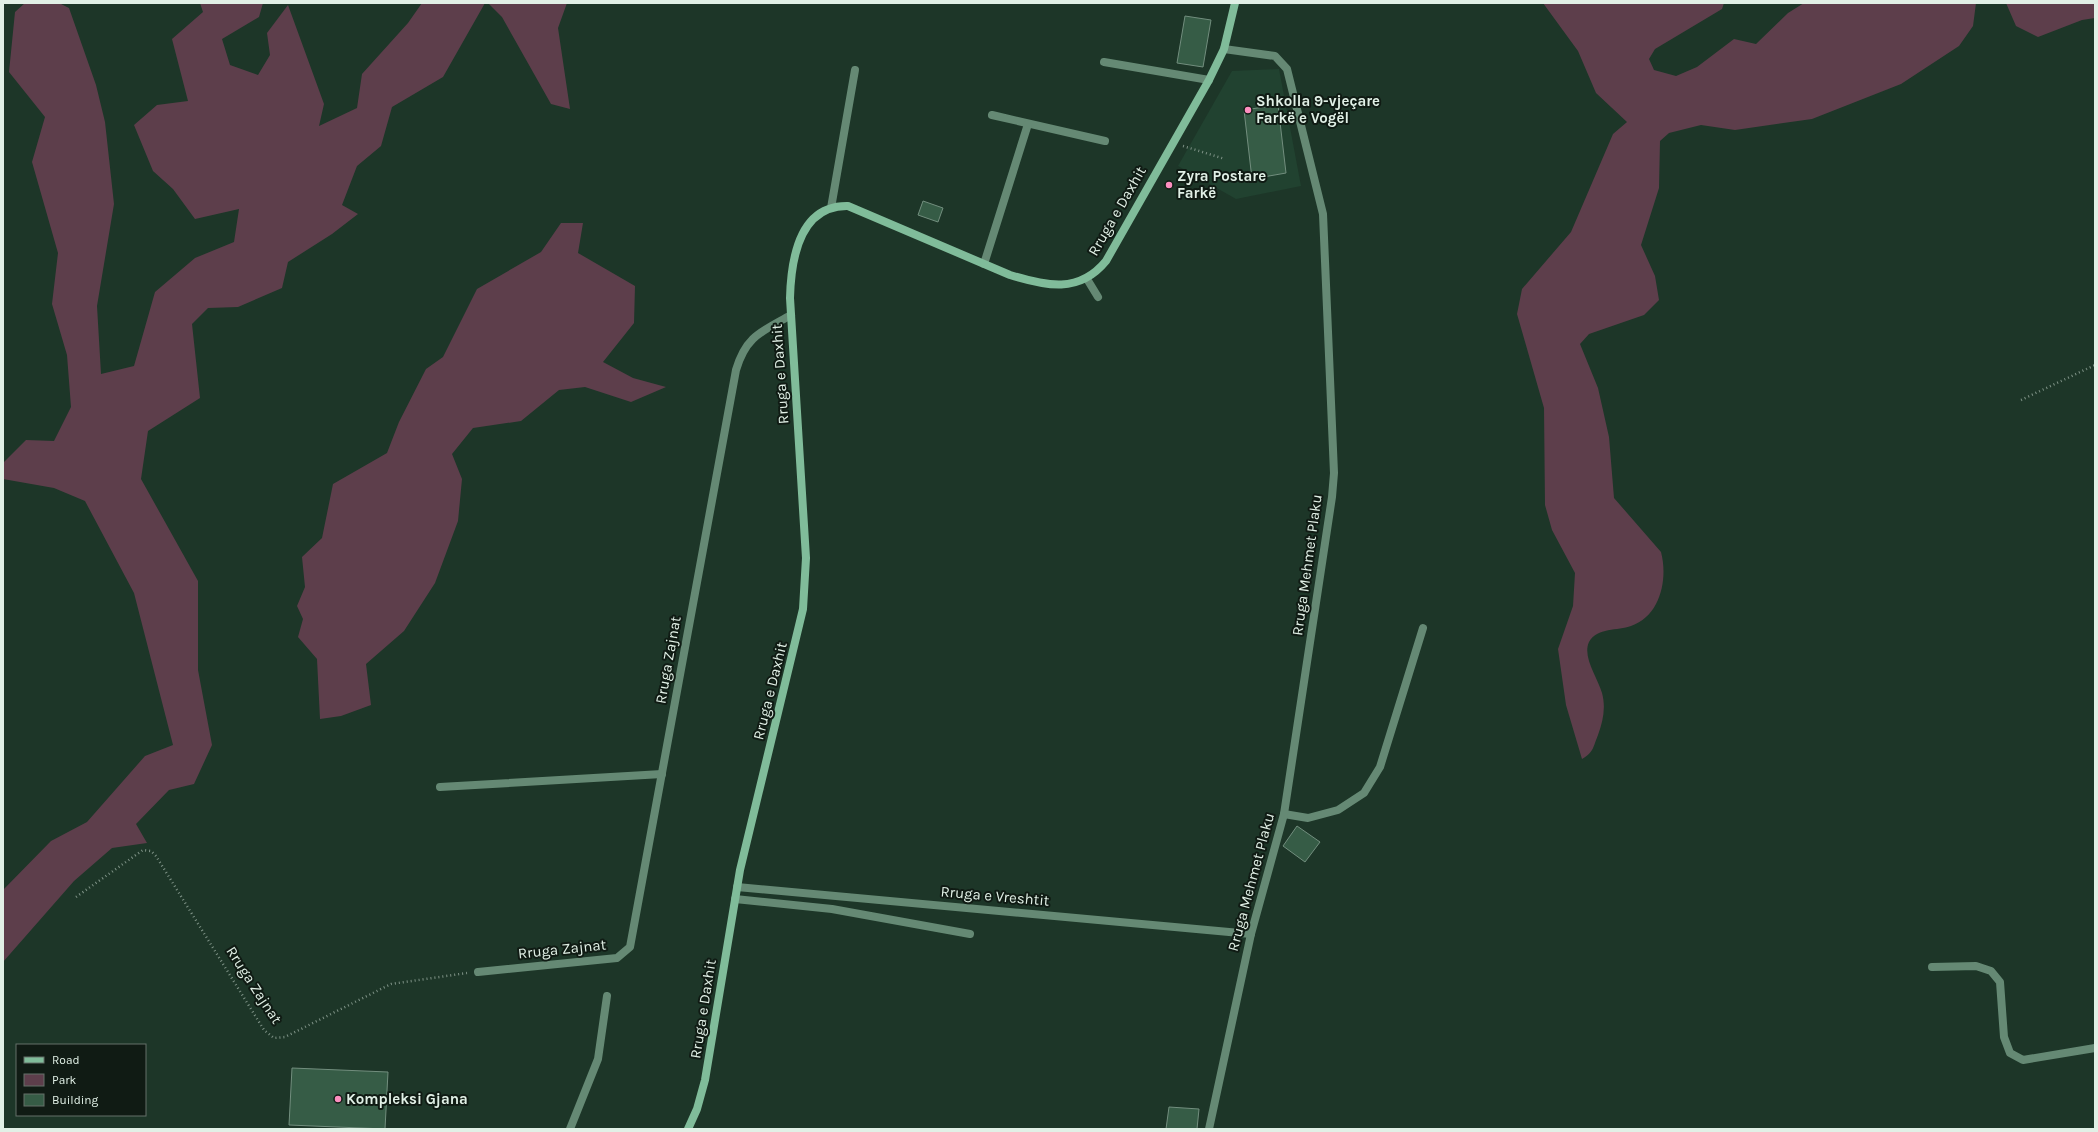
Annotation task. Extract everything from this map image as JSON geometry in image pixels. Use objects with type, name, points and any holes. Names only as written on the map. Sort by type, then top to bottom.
[{"type":"street","name":"Rruga e Daxhit","points":[[688,1129],[697,1108],[705,1080],[737,887],[798,634],[806,584],[806,550],[791,315],[791,275],[801,235],[814,218],[831,208],[839,206],[856,208],[984,264],[1016,276],[1047,283],[1064,284],[1087,279],[1106,261],[1209,80],[1224,49],[1235,3]]},
{"type":"street","name":"Rruga Mehmet Plaku","points":[[1209,1129],[1250,934],[1284,814],[1334,473],[1323,214],[1287,69],[1276,56],[1224,49]]},
{"type":"street","points":[[1104,62],[1209,80]]},
{"type":"street","points":[[831,208],[855,70]]},
{"type":"street","points":[[992,115],[1105,141]]},
{"type":"street","points":[[984,264],[1028,124]]},
{"type":"street","points":[[1087,279],[1098,297]]},
{"type":"street","name":"Rruga Zajnat","points":[[478,972],[617,958],[630,947],[736,370],[746,345],[763,330],[791,315]]},
{"type":"street","points":[[1284,814],[1308,818],[1338,810],[1364,793],[1380,767],[1423,628]]},
{"type":"street","points":[[440,787],[662,774]]},
{"type":"street","name":"Rruga e Vreshtit","points":[[737,887],[1250,934]]},
{"type":"street","points":[[735,900],[832,909],[970,934]]},
{"type":"street","points":[[1932,967],[1976,966],[1991,971],[2000,982],[2004,1037],[2010,1053],[2023,1060],[2095,1048]]},
{"type":"street","points":[[570,1129],[598,1059],[607,996]]},
{"type":"path","points":[[1188,149],[1225,159]]},
{"type":"path","points":[[2021,400],[2095,365]]},
{"type":"path","name":"Rruga Zajnat","points":[[76,898],[143,850],[151,851],[156,856],[264,1030],[274,1038],[285,1037],[391,984],[478,972]]},
{"type":"shaded area","name":"Shkolla 9-vjeçare Farkë e Vogël","points":[[1279,69],[1301,186],[1236,199],[1178,166],[1232,71]]},
{"type":"green space","points":[[25,3],[59,3],[69,8],[96,85],[105,122],[114,204],[97,306],[101,374],[134,366],[155,292],[195,258],[234,242],[239,209],[195,219],[173,189],[153,171],[134,125],[157,105],[188,101],[172,39],[203,12],[200,3],[263,3],[259,17],[222,39],[230,65],[258,75],[270,55],[267,33],[288,5],[324,104],[319,126],[357,108],[362,74],[408,23],[422,3],[485,3],[443,77],[392,107],[381,146],[357,166],[342,205],[358,214],[332,234],[288,262],[282,288],[238,307],[208,308],[192,324],[200,398],[148,431],[141,479],[198,581],[198,670],[212,745],[194,784],[169,790],[136,824],[147,843],[112,848],[74,881],[3,962],[3,890],[51,841],[87,822],[145,756],[173,745],[134,593],[85,501],[54,488],[3,479],[3,463],[26,440],[54,441],[71,407],[67,355],[52,304],[58,253],[32,162],[45,117],[9,72],[15,12]]},
{"type":"green space","points":[[488,3],[567,3],[558,28],[570,109],[551,104],[502,17]]},
{"type":"green space","points":[[1543,3],[1724,3],[1722,9],[1655,49],[1649,59],[1654,70],[1676,76],[1697,67],[1734,39],[1756,44],[1788,13],[1804,3],[1976,3],[1973,26],[1959,46],[1901,84],[1812,119],[1735,130],[1701,125],[1669,133],[1660,141],[1659,188],[1641,245],[1655,276],[1659,300],[1644,315],[1589,334],[1580,344],[1598,388],[1609,437],[1614,498],[1661,552],[1663,562],[1662,584],[1656,605],[1641,621],[1626,628],[1608,630],[1597,634],[1589,642],[1587,648],[1589,661],[1602,693],[1604,709],[1601,725],[1594,746],[1589,754],[1582,759],[1566,705],[1558,649],[1573,606],[1575,573],[1552,530],[1545,505],[1544,408],[1517,314],[1522,289],[1571,232],[1613,134],[1627,122],[1596,93],[1578,51]]},
{"type":"green space","points":[[2006,3],[2095,3],[2095,18],[2082,20],[2038,37],[2016,26]]},
{"type":"green space","points":[[561,223],[583,223],[578,253],[635,286],[634,323],[603,362],[633,378],[666,387],[631,402],[585,387],[559,390],[521,421],[473,428],[452,454],[462,479],[458,521],[435,583],[404,631],[366,664],[371,705],[341,716],[320,719],[317,659],[298,637],[303,619],[297,606],[305,587],[302,557],[322,538],[333,484],[387,453],[399,422],[426,369],[443,357],[477,289],[541,252]]},
{"type":"building","points":[[1185,16],[1211,20],[1203,67],[1177,63]]},
{"type":"building","points":[[1278,105],[1286,173],[1252,179],[1244,110]]},
{"type":"building","points":[[923,201],[943,208],[938,222],[918,215]]},
{"type":"building","points":[[1297,826],[1320,842],[1305,862],[1283,846]]},
{"type":"building","name":"Kompleksi Gjana","points":[[292,1068],[388,1072],[385,1129],[289,1125]]},
{"type":"building","points":[[1169,1107],[1199,1109],[1197,1129],[1166,1129]]},
{"type":"place","name":"Shkolla 9-vjeçare Farkë e Vogël","points":[[1248,110]]},
{"type":"place","name":"Zyra Postare Farkë","points":[[1169,185]]},
{"type":"place","name":"Kompleksi Gjana","points":[[338,1099]]}]
